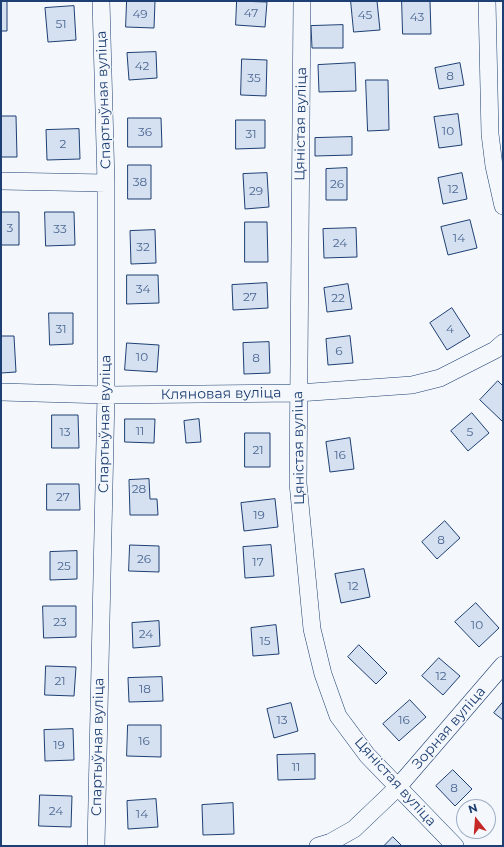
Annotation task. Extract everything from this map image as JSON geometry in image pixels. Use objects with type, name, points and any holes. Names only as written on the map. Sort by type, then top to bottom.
[{"type":"street","name":"Спартыўная вуліца","points":[[96,846],[106,395],[106,183],[101,1]]},
{"type":"street","name":"Цяністая вуліца","points":[[302,1],[298,483],[312,629],[323,674],[338,716],[366,755],[396,788],[454,846]]},
{"type":"street","points":[[487,1],[490,134],[494,166],[503,206]]},
{"type":"street","points":[[1,181],[106,183]]},
{"type":"street","name":"Кляновая вуліца","points":[[1,392],[106,395],[298,393],[412,385],[440,378],[494,350],[503,342]]},
{"type":"street","name":"Зорная вуліца","points":[[318,846],[331,842],[354,829],[396,788],[503,665]]},
{"type":"building","points":[[1,1],[7,1],[7,31],[1,31]]},
{"type":"building","points":[[127,1],[155,1],[154,28],[126,27]]},
{"type":"building","points":[[237,1],[267,2],[265,27],[236,25]]},
{"type":"building","points":[[351,1],[377,1],[380,30],[354,32]]},
{"type":"building","points":[[402,1],[430,1],[431,34],[403,34]]},
{"type":"building","points":[[74,6],[76,40],[48,42],[45,8]]},
{"type":"building","points":[[343,25],[343,48],[312,48],[311,26]]},
{"type":"building","points":[[156,52],[157,78],[129,80],[127,53]]},
{"type":"building","points":[[242,59],[267,60],[266,96],[241,95]]},
{"type":"building","points":[[355,63],[356,91],[319,92],[318,65]]},
{"type":"building","points":[[460,63],[464,85],[439,89],[435,68]]},
{"type":"building","points":[[366,80],[388,80],[389,130],[368,131]]},
{"type":"building","points":[[458,114],[462,145],[439,148],[434,117]]},
{"type":"building","points":[[1,116],[16,116],[17,157],[1,157]]},
{"type":"building","points":[[128,118],[161,118],[162,147],[128,147]]},
{"type":"building","points":[[236,120],[265,120],[265,148],[236,149]]},
{"type":"building","points":[[79,129],[80,159],[47,160],[46,130]]},
{"type":"building","points":[[352,137],[352,155],[315,156],[315,138]]},
{"type":"building","points":[[128,165],[151,165],[151,199],[128,199]]},
{"type":"building","points":[[347,168],[347,200],[326,200],[326,169]]},
{"type":"building","points":[[267,173],[269,207],[245,209],[243,174]]},
{"type":"building","points":[[462,173],[467,199],[443,204],[438,178]]},
{"type":"building","points":[[1,212],[19,212],[19,245],[1,245]]},
{"type":"building","points":[[45,212],[74,212],[75,245],[46,246]]},
{"type":"building","points":[[470,220],[477,248],[448,255],[441,227]]},
{"type":"building","points":[[245,222],[267,222],[268,262],[245,262]]},
{"type":"building","points":[[356,228],[357,257],[324,258],[323,229]]},
{"type":"building","points":[[155,230],[156,263],[131,264],[130,231]]},
{"type":"building","points":[[127,275],[158,275],[159,303],[127,304]]},
{"type":"building","points":[[267,283],[268,308],[233,310],[232,285]]},
{"type":"building","points":[[348,284],[352,309],[327,312],[324,288]]},
{"type":"building","points":[[452,308],[470,336],[447,350],[430,323]]},
{"type":"building","points":[[49,313],[73,313],[73,344],[50,345]]},
{"type":"building","points":[[1,336],[14,336],[16,372],[1,373]]},
{"type":"building","points":[[350,336],[353,363],[328,365],[326,339]]},
{"type":"building","points":[[269,342],[270,373],[244,374],[243,343]]},
{"type":"building","points":[[127,343],[159,345],[157,372],[125,370]]},
{"type":"building","points":[[498,381],[503,386],[503,422],[480,400]]},
{"type":"building","points":[[472,413],[489,433],[468,451],[451,431]]},
{"type":"building","points":[[52,415],[78,415],[79,448],[52,448]]},
{"type":"building","points":[[125,419],[155,419],[154,443],[125,442]]},
{"type":"building","points":[[199,419],[201,442],[186,443],[184,421]]},
{"type":"building","points":[[245,433],[270,433],[270,467],[245,467]]},
{"type":"building","points":[[350,438],[354,469],[330,472],[326,442]]},
{"type":"building","points":[[149,479],[150,499],[157,499],[158,515],[130,515],[129,480]]},
{"type":"building","points":[[47,484],[79,484],[80,510],[47,510]]},
{"type":"building","points":[[275,499],[278,527],[244,531],[241,503]]},
{"type":"building","points":[[445,521],[460,538],[437,559],[422,542]]},
{"type":"building","points":[[130,545],[159,546],[159,572],[129,571]]},
{"type":"building","points":[[271,545],[274,576],[245,578],[243,547]]},
{"type":"building","points":[[77,551],[77,579],[50,580],[50,552]]},
{"type":"building","points":[[364,569],[370,597],[341,603],[335,574]]},
{"type":"building","points":[[476,603],[499,628],[479,647],[455,622]]},
{"type":"building","points":[[43,606],[76,606],[76,637],[44,638]]},
{"type":"building","points":[[159,621],[160,646],[133,648],[132,623]]},
{"type":"building","points":[[276,625],[279,654],[253,656],[251,628]]},
{"type":"building","points":[[359,645],[387,673],[376,684],[348,657]]},
{"type":"building","points":[[439,658],[460,676],[443,695],[422,676]]},
{"type":"building","points":[[46,666],[76,667],[74,696],[45,695]]},
{"type":"building","points":[[162,677],[163,701],[129,702],[128,678]]},
{"type":"building","points":[[410,700],[426,717],[399,741],[383,724]]},
{"type":"building","points":[[503,702],[503,720],[494,713]]},
{"type":"building","points":[[291,703],[298,731],[274,738],[267,709]]},
{"type":"building","points":[[128,725],[161,725],[161,757],[127,756]]},
{"type":"building","points":[[73,729],[74,760],[45,761],[44,730]]},
{"type":"building","points":[[315,754],[315,779],[278,780],[277,755]]},
{"type":"building","points":[[453,770],[472,789],[462,799],[456,799],[455,806],[436,786]]},
{"type":"building","points":[[40,795],[72,796],[71,827],[39,826]]},
{"type":"building","points":[[156,799],[158,827],[128,829],[127,801]]},
{"type":"building","points":[[233,803],[234,834],[203,835],[202,805]]},
{"type":"building","points":[[393,837],[402,846],[384,846]]}]
